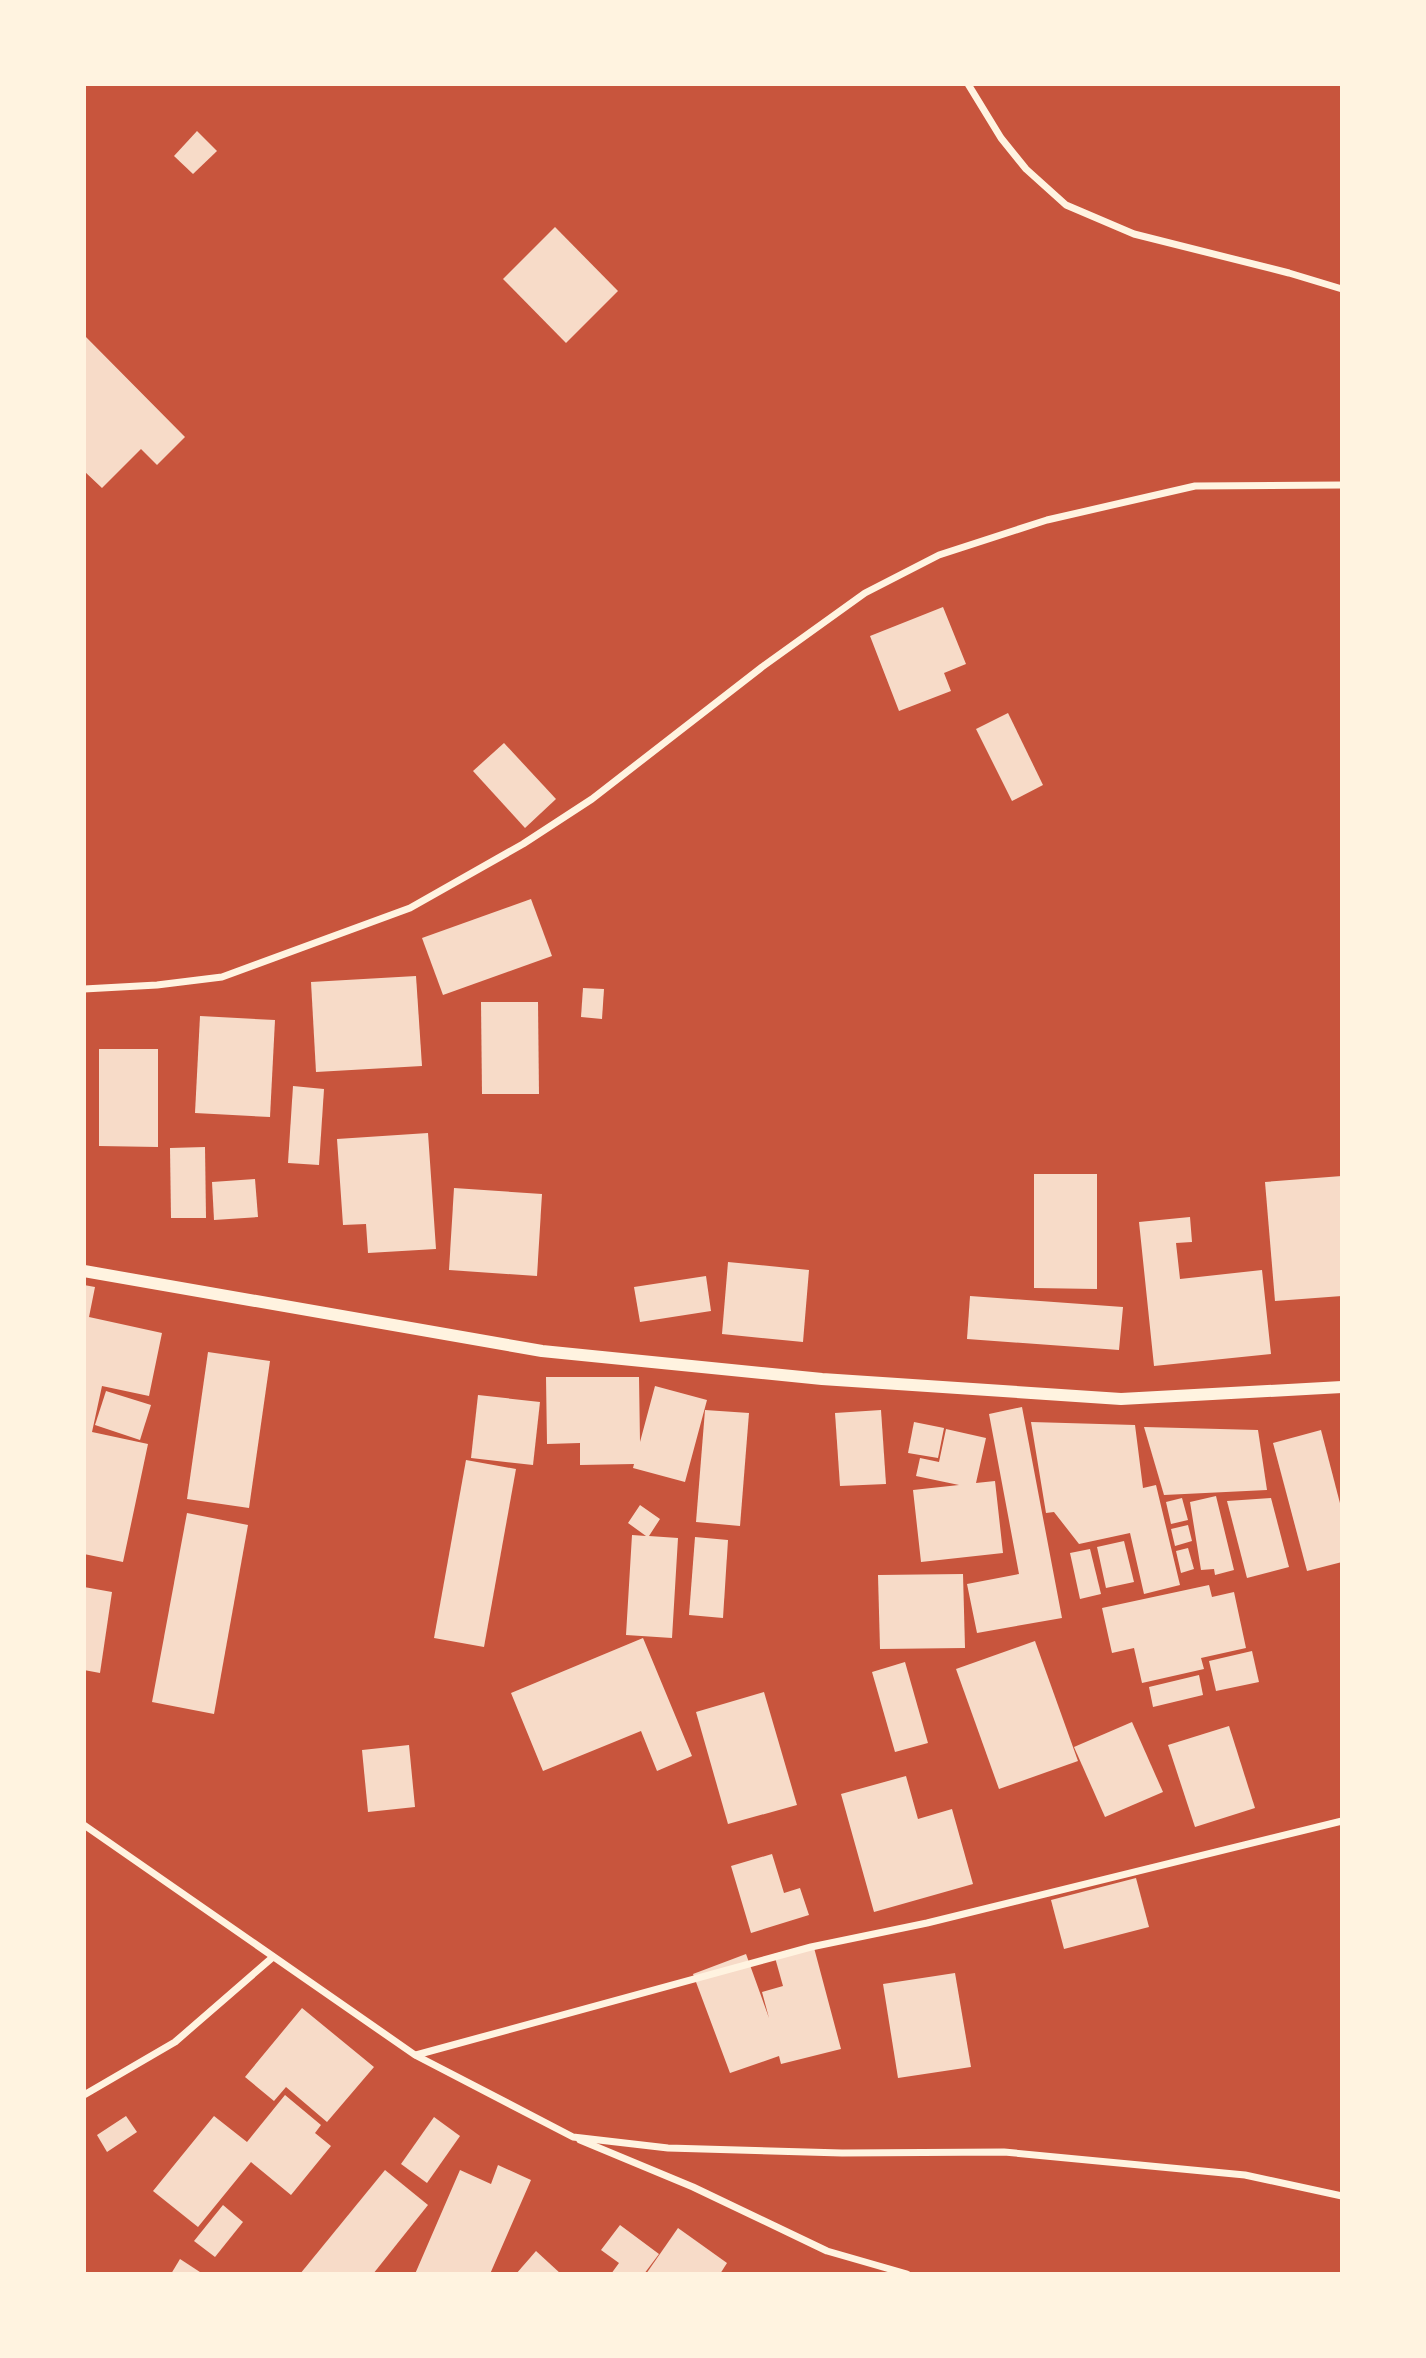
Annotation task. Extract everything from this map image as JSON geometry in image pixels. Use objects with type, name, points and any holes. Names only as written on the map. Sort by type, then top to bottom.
[{"type":"street","points":[[968,84],[1001,138],[1026,169],[1066,205],[1134,234],[1342,289]]},
{"type":"street","points":[[84,989],[157,985],[222,977],[410,908],[523,844],[592,799],[762,667],[865,593],[939,555],[1048,520],[1195,486],[1342,485]]},
{"type":"street","points":[[84,1272],[542,1351],[822,1379],[1121,1399],[1342,1387]]},
{"type":"street","points":[[415,2055],[811,1947],[927,1923],[1342,1821]]},
{"type":"street","points":[[84,1825],[415,2055],[573,2137],[692,2187],[828,2251],[908,2274]]},
{"type":"street","points":[[84,2095],[175,2042],[273,1957]]},
{"type":"street","points":[[573,2137],[668,2148],[842,2153],[1004,2152],[1245,2175],[1342,2196]]},
{"type":"building","points":[[197,131],[217,151],[193,174],[174,156]]},
{"type":"building","points":[[555,227],[618,291],[566,343],[503,279]]},
{"type":"building","points":[[84,335],[185,437],[157,465],[141,449],[102,488],[84,471]]},
{"type":"building","points":[[943,607],[966,664],[944,673],[951,691],[899,711],[870,636]]},
{"type":"building","points":[[1008,713],[1043,785],[1012,801],[976,729]]},
{"type":"building","points":[[504,743],[556,799],[525,828],[473,771]]},
{"type":"building","points":[[531,899],[552,956],[443,995],[422,938]]},
{"type":"building","points":[[416,976],[422,1066],[316,1072],[311,982]]},
{"type":"building","points":[[583,988],[604,989],[602,1019],[581,1017]]},
{"type":"building","points":[[481,1002],[538,1002],[539,1094],[482,1094]]},
{"type":"building","points":[[200,1016],[275,1020],[270,1117],[195,1113]]},
{"type":"building","points":[[99,1049],[158,1049],[158,1147],[99,1146]]},
{"type":"building","points":[[293,1086],[324,1089],[319,1165],[288,1163]]},
{"type":"building","points":[[428,1133],[436,1249],[368,1253],[366,1224],[343,1225],[337,1139]]},
{"type":"building","points":[[205,1147],[206,1218],[171,1218],[170,1148]]},
{"type":"building","points":[[1034,1174],[1097,1174],[1097,1289],[1034,1288]]},
{"type":"building","points":[[1342,1176],[1342,1296],[1275,1301],[1265,1182]]},
{"type":"building","points":[[255,1179],[258,1217],[214,1220],[212,1182]]},
{"type":"building","points":[[454,1188],[542,1194],[537,1276],[449,1270]]},
{"type":"building","points":[[1190,1217],[1192,1242],[1176,1243],[1180,1279],[1262,1270],[1271,1354],[1154,1366],[1139,1222]]},
{"type":"building","points":[[728,1262],[809,1270],[803,1342],[722,1334]]},
{"type":"building","points":[[706,1276],[711,1311],[640,1322],[634,1287]]},
{"type":"building","points":[[84,1285],[95,1287],[89,1317],[162,1333],[149,1396],[102,1386],[92,1432],[148,1444],[123,1562],[84,1554]]},
{"type":"building","points":[[970,1296],[1123,1307],[1119,1350],[967,1339]]},
{"type":"building","points":[[208,1352],[270,1361],[249,1508],[187,1499]]},
{"type":"building","points":[[546,1377],[639,1377],[640,1442],[655,1386],[707,1400],[685,1482],[633,1468],[634,1464],[580,1465],[580,1443],[547,1444]]},
{"type":"building","points":[[106,1391],[151,1405],[140,1440],[95,1425]]},
{"type":"building","points":[[478,1395],[540,1402],[533,1465],[471,1458]]},
{"type":"building","points":[[1022,1407],[1062,1618],[977,1633],[967,1584],[1019,1574],[989,1414]]},
{"type":"building","points":[[705,1410],[749,1413],[740,1526],[696,1522]]},
{"type":"building","points":[[881,1410],[886,1484],[840,1486],[835,1413]]},
{"type":"building","points":[[914,1422],[944,1428],[938,1458],[908,1453]]},
{"type":"building","points":[[1031,1422],[1135,1425],[1143,1488],[1156,1485],[1180,1585],[1144,1594],[1130,1533],[1079,1544],[1054,1512],[1046,1513]]},
{"type":"building","points":[[1144,1427],[1258,1430],[1267,1490],[1164,1495]]},
{"type":"building","points":[[946,1429],[986,1438],[976,1483],[995,1481],[1003,1553],[921,1562],[913,1490],[959,1485],[916,1476],[920,1458],[939,1462]]},
{"type":"building","points":[[1321,1430],[1342,1511],[1342,1562],[1307,1571],[1273,1443]]},
{"type":"building","points":[[466,1460],[516,1469],[484,1647],[434,1638]]},
{"type":"building","points":[[1216,1496],[1234,1570],[1215,1575],[1214,1569],[1201,1570],[1190,1502]]},
{"type":"building","points":[[1182,1498],[1188,1520],[1171,1524],[1166,1502]]},
{"type":"building","points":[[1271,1498],[1289,1567],[1247,1578],[1227,1501]]},
{"type":"building","points":[[640,1505],[660,1519],[649,1536],[678,1538],[672,1638],[626,1635],[632,1535],[646,1536],[628,1523]]},
{"type":"building","points":[[187,1513],[248,1525],[214,1714],[152,1702]]},
{"type":"building","points":[[1188,1525],[1192,1541],[1175,1546],[1171,1529]]},
{"type":"building","points":[[695,1537],[728,1540],[723,1618],[689,1615]]},
{"type":"building","points":[[1124,1541],[1134,1582],[1106,1588],[1097,1547]]},
{"type":"building","points":[[1188,1548],[1194,1569],[1181,1573],[1176,1551]]},
{"type":"building","points":[[1090,1549],[1101,1594],[1080,1599],[1070,1553]]},
{"type":"building","points":[[963,1574],[965,1648],[880,1649],[878,1575]]},
{"type":"building","points":[[1209,1585],[1212,1597],[1234,1592],[1246,1648],[1201,1658],[1204,1669],[1142,1683],[1134,1648],[1112,1653],[1102,1608]]},
{"type":"building","points":[[84,1587],[112,1592],[100,1673],[84,1670]]},
{"type":"building","points":[[643,1638],[692,1756],[657,1771],[641,1731],[543,1771],[511,1693]]},
{"type":"building","points":[[1035,1641],[1078,1761],[999,1789],[956,1669]]},
{"type":"building","points":[[1252,1651],[1259,1682],[1216,1691],[1209,1661]]},
{"type":"building","points":[[905,1662],[928,1743],[895,1752],[872,1672]]},
{"type":"building","points":[[1199,1675],[1203,1695],[1153,1707],[1149,1687]]},
{"type":"building","points":[[764,1692],[797,1805],[728,1824],[696,1712]]},
{"type":"building","points":[[1132,1722],[1163,1792],[1105,1817],[1074,1747]]},
{"type":"building","points":[[1229,1726],[1255,1808],[1195,1827],[1168,1745]]},
{"type":"building","points":[[409,1745],[415,1807],[368,1812],[362,1750]]},
{"type":"building","points":[[906,1776],[918,1819],[952,1809],[973,1884],[874,1912],[841,1794]]},
{"type":"building","points":[[772,1854],[784,1893],[800,1888],[809,1915],[751,1933],[731,1866]]},
{"type":"building","points":[[1136,1878],[1149,1927],[1064,1949],[1051,1900]]},
{"type":"building","points":[[813,1944],[841,2049],[781,2064],[779,2056],[730,2073],[693,1974],[746,1954],[769,2018],[762,1992],[783,1986],[774,1954]]},
{"type":"building","points":[[955,1973],[971,2067],[898,2078],[883,1984]]},
{"type":"building","points":[[302,2008],[374,2067],[327,2122],[286,2087],[274,2101],[245,2077]]},
{"type":"building","points":[[285,2095],[321,2125],[315,2133],[331,2146],[291,2195],[251,2162],[198,2227],[153,2191],[214,2116],[247,2142]]},
{"type":"building","points":[[126,2116],[137,2132],[107,2152],[97,2135]]},
{"type":"building","points":[[434,2117],[460,2136],[427,2183],[401,2164]]},
{"type":"building","points":[[498,2165],[531,2180],[490,2274],[415,2274],[460,2170],[491,2184]]},
{"type":"building","points":[[385,2170],[428,2205],[373,2274],[300,2274]]},
{"type":"building","points":[[223,2205],[243,2222],[215,2257],[194,2241]]},
{"type":"building","points":[[620,2225],[659,2254],[644,2274],[611,2274],[619,2263],[601,2250]]},
{"type":"building","points":[[678,2228],[727,2263],[720,2274],[646,2274]]},
{"type":"building","points":[[536,2251],[561,2274],[516,2274]]},
{"type":"building","points":[[180,2259],[203,2274],[171,2274]]}]
